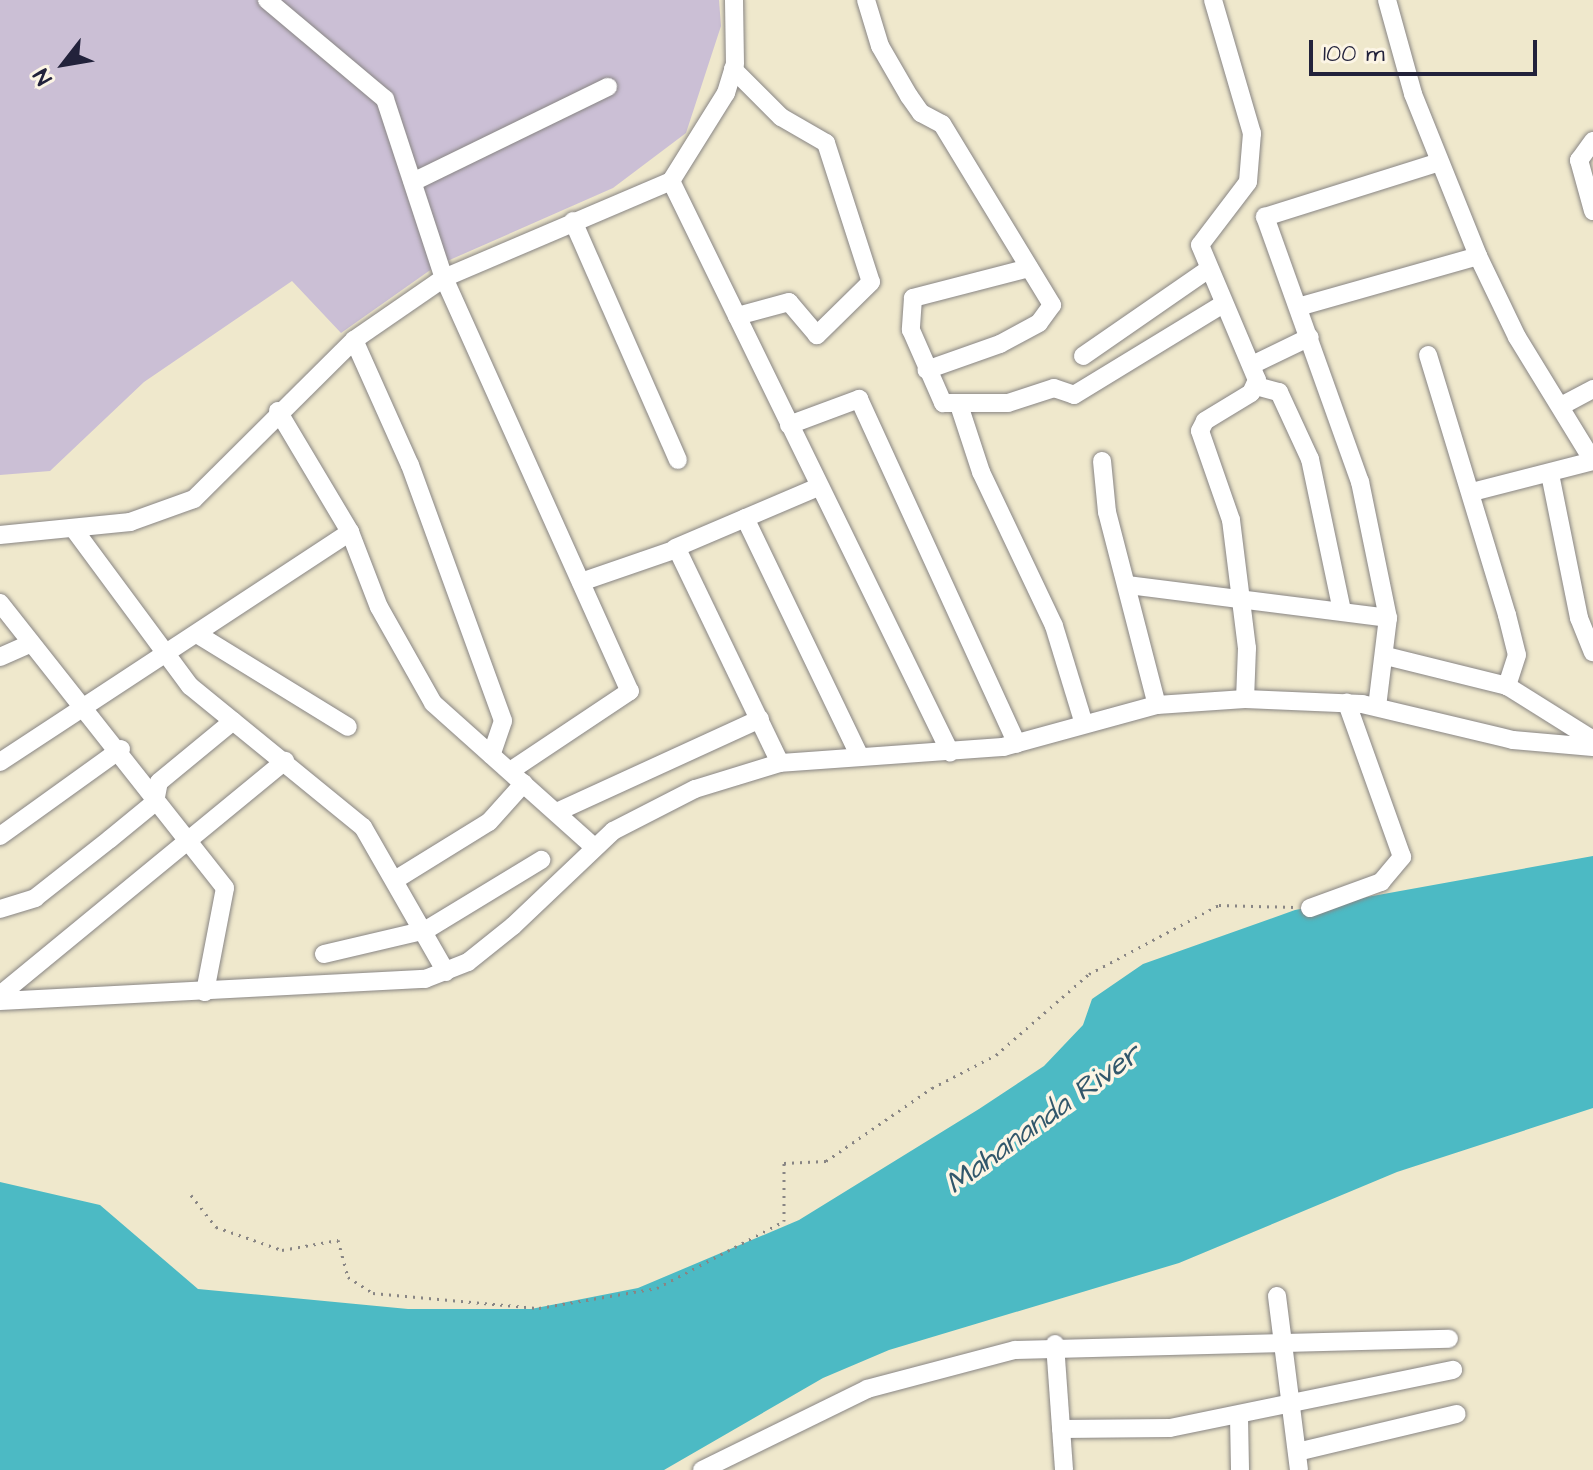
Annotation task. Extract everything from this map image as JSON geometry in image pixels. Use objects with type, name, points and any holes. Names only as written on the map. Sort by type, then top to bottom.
[{"type":"street","points":[[267,0],[385,99],[444,278],[630,693],[517,777],[489,822],[395,880]]},
{"type":"street","points":[[0,535],[130,522],[194,499],[278,411],[354,340],[444,278],[671,181],[716,113],[733,69],[734,0]]},
{"type":"street","points":[[866,0],[909,96],[921,113],[942,124],[1052,305],[1048,315],[1000,344],[926,370]]},
{"type":"street","points":[[1213,0],[1252,133],[1244,188],[1201,237],[1207,270],[1252,365],[1256,386]]},
{"type":"street","points":[[1387,0],[1439,162],[1478,256],[1593,461],[1476,491]]},
{"type":"street","points":[[733,69],[781,117],[826,143],[871,282],[817,335],[789,302],[737,316]]},
{"type":"street","points":[[413,182],[608,87]]},
{"type":"street","points":[[1593,141],[1579,160],[1593,211]]},
{"type":"street","points":[[1265,217],[1439,162]]},
{"type":"street","points":[[671,181],[950,752]]},
{"type":"street","points":[[1244,188],[1265,217],[1349,440],[1388,618],[1386,656],[1377,707]]},
{"type":"street","points":[[573,221],[678,460]]},
{"type":"street","points":[[1298,307],[1478,256]]},
{"type":"street","points":[[1029,268],[913,298],[911,330],[943,403],[1008,403],[1054,388],[1074,395],[1223,304]]},
{"type":"street","points":[[1083,356],[1207,270]]},
{"type":"street","points":[[1252,365],[1310,337]]},
{"type":"street","points":[[354,340],[410,465],[503,721],[491,755]]},
{"type":"street","points":[[1428,355],[1476,491],[1517,655],[1507,686]]},
{"type":"street","points":[[1245,699],[1242,598],[1225,497],[1200,431],[1256,386]]},
{"type":"street","points":[[1256,386],[1279,392],[1310,459],[1342,611]]},
{"type":"street","points":[[1561,406],[1593,389]]},
{"type":"street","points":[[789,425],[859,399],[1017,744]]},
{"type":"street","points":[[959,405],[981,472],[1054,626],[1084,724]]},
{"type":"street","points":[[278,411],[350,532],[379,607],[433,703],[559,811],[592,845]]},
{"type":"street","points":[[1102,461],[1107,512],[1157,705]]},
{"type":"street","points":[[1550,474],[1579,618],[1593,652]]},
{"type":"street","points":[[581,582],[675,548],[818,487]]},
{"type":"street","points":[[745,518],[859,755]]},
{"type":"street","points":[[73,528],[167,651],[185,681],[363,827],[426,930],[446,972]]},
{"type":"street","points":[[0,762],[197,634],[288,566],[350,532]]},
{"type":"street","points":[[675,548],[780,763]]},
{"type":"street","points":[[1128,585],[1388,618]]},
{"type":"street","points":[[0,603],[121,749],[155,802],[227,896],[205,992]]},
{"type":"street","points":[[197,634],[348,727]]},
{"type":"street","points":[[0,657],[31,643]]},
{"type":"street","points":[[1386,656],[1507,686],[1593,740]]},
{"type":"street","points":[[0,1001],[405,983],[446,972],[513,926],[592,845],[695,789],[780,763],[859,755],[950,752],[1017,744],[1157,705],[1245,699],[1377,707],[1513,740],[1593,747]]},
{"type":"street","points":[[1310,908],[1381,882],[1402,857],[1347,703]]},
{"type":"street","points":[[559,811],[605,784],[760,719]]},
{"type":"street","points":[[0,909],[35,898],[155,802],[159,782],[233,721]]},
{"type":"street","points":[[0,836],[121,749]]},
{"type":"street","points":[[0,995],[285,761]]},
{"type":"street","points":[[324,954],[426,930],[541,860]]},
{"type":"street","points":[[1277,1296],[1294,1407],[1298,1461],[1457,1414]]},
{"type":"street","points":[[702,1470],[867,1389],[1055,1344],[1285,1345],[1449,1339]]},
{"type":"street","points":[[1055,1344],[1064,1470]]},
{"type":"street","points":[[1061,1429],[1170,1428],[1294,1407],[1453,1370]]},
{"type":"street","points":[[1239,1417],[1240,1470]]},
{"type":"path","points":[[191,1195],[216,1227],[282,1250],[338,1240],[348,1277],[373,1293],[539,1308],[657,1288],[784,1221],[784,1163],[826,1161],[932,1088],[996,1055],[1089,974],[1219,905],[1310,908]]},
{"type":"shaded area","points":[[0,0],[719,0],[721,26],[686,133],[613,188],[436,266],[341,333],[292,281],[144,382],[50,471],[0,475]]},
{"type":"water","name":"Mahananda River","points":[[1593,856],[1593,1108],[1397,1172],[1179,1263],[889,1350],[823,1378],[664,1470],[0,1470],[0,1182],[100,1205],[198,1289],[408,1309],[531,1309],[638,1288],[799,1220],[979,1109],[1044,1066],[1083,1025],[1092,999],[1143,964],[1295,910]]}]
